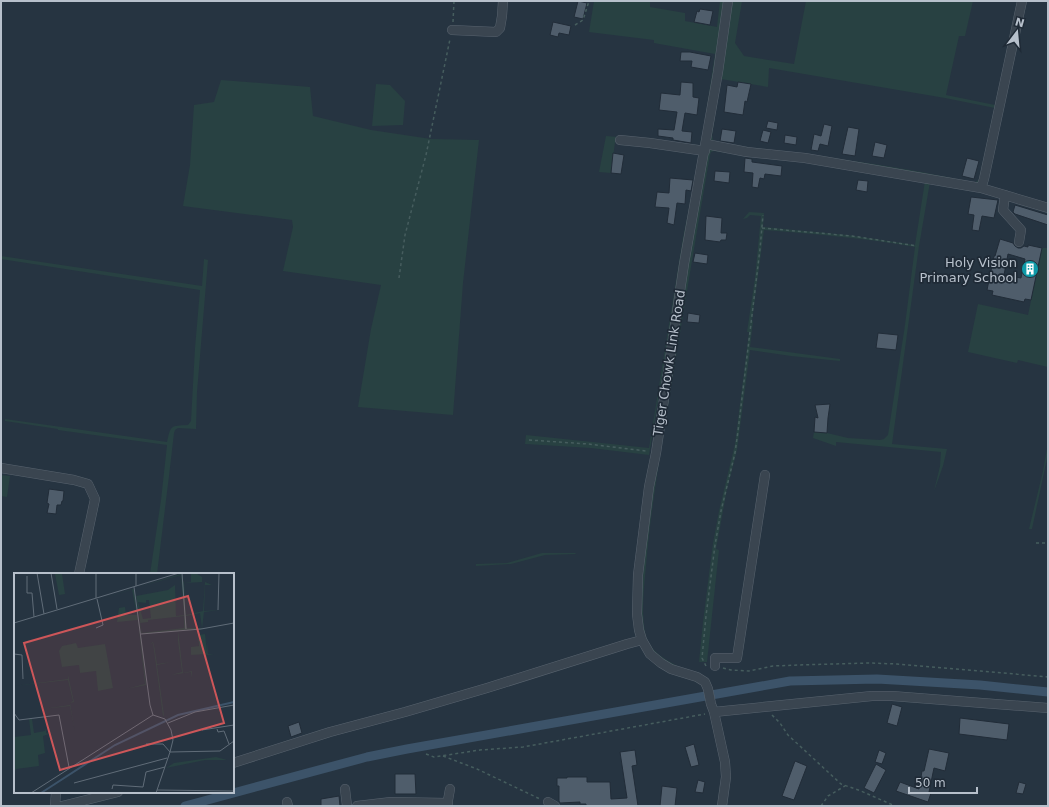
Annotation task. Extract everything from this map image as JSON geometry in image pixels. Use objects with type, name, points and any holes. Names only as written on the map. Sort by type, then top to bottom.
[{"type":"street","points":[[452,30],[496,32],[500,28],[503,1]]},
{"type":"street","name":"Tiger Chowk Link Road","points":[[697,676],[671,669],[661,664],[650,654],[642,640],[639,630],[637,614],[638,575],[649,487],[656,453],[684,264],[718,72],[728,1]]},
{"type":"street","points":[[981,188],[1022,1]]},
{"type":"street","points":[[620,140],[705,148],[725,148],[747,152],[805,158],[981,188],[1048,208]]},
{"type":"street","points":[[1005,195],[1003,210],[1021,230],[1019,242]]},
{"type":"street","points":[[1,468],[74,480],[88,484],[95,499],[79,573]]},
{"type":"street","points":[[711,667],[714,658],[737,658],[765,475]]},
{"type":"street","points":[[234,763],[330,732],[487,688],[642,640]]},
{"type":"street","points":[[697,676],[705,682],[708,689],[725,762],[726,778],[722,806]]},
{"type":"street","points":[[712,708],[763,707],[872,696],[892,696],[1048,708]]},
{"type":"street","points":[[345,789],[347,806]]},
{"type":"street","points":[[357,806],[390,802],[447,804],[450,789]]},
{"type":"street","points":[[54,806],[56,793]]},
{"type":"street","points":[[62,806],[114,793]]},
{"type":"path","points":[[400,278],[405,235],[426,155],[452,30],[454,1]]},
{"type":"path","points":[[575,25],[584,20],[589,1]]},
{"type":"path","points":[[711,667],[702,658],[706,616],[718,525],[738,432],[752,324],[751,320],[763,215]]},
{"type":"path","points":[[762,228],[852,236],[917,246]]},
{"type":"path","points":[[529,440],[588,444],[656,453]]},
{"type":"path","points":[[1036,543],[1048,544]]},
{"type":"path","points":[[697,676],[704,669],[711,667],[749,671],[773,666],[870,663],[1048,677]]},
{"type":"path","points":[[763,707],[780,723],[788,735],[841,784],[895,806]]},
{"type":"path","points":[[426,754],[434,757],[480,750],[523,747],[712,708]]},
{"type":"path","points":[[442,756],[477,769],[553,805]]},
{"type":"path","points":[[821,806],[828,796],[845,786]]},
{"type":"green space","points":[[594,1],[650,1],[650,7],[685,13],[685,21],[717,27],[720,1],[724,1],[701,157],[685,238],[649,455],[591,448],[525,444],[526,435],[649,448],[683,238],[700,154],[715,54],[654,43],[654,40],[589,32]]},
{"type":"green space","points":[[731,1],[742,1],[735,43],[744,56],[794,64],[806,1],[973,1],[965,36],[959,36],[946,95],[995,105],[994,108],[945,98],[769,68],[768,87],[721,79],[712,135],[715,143],[711,140]]},
{"type":"green space","points":[[221,80],[310,87],[313,116],[371,130],[431,139],[479,140],[463,283],[453,415],[358,407],[371,329],[381,285],[283,271],[293,227],[292,220],[183,206],[190,165],[194,105],[214,102]]},
{"type":"green space","points":[[376,84],[390,85],[405,101],[403,125],[372,126]]},
{"type":"green space","points":[[606,136],[653,140],[625,143],[615,142],[611,173],[599,172]]},
{"type":"green space","points":[[719,144],[886,166],[974,183],[980,179],[977,184]]},
{"type":"green space","points":[[712,148],[744,155],[714,151],[711,152],[710,155],[650,522],[643,607],[645,632],[650,644],[658,654],[680,667],[680,669],[657,656],[649,646],[643,633],[640,604],[650,502],[690,249],[708,152],[709,149]]},
{"type":"green space","points":[[925,181],[930,182],[919,246],[892,444],[947,449],[943,466],[934,491],[940,466],[941,452],[836,442],[836,446],[813,438],[814,432],[827,433],[848,438],[880,440],[884,439],[888,435],[915,247],[858,239],[764,230],[750,347],[840,359],[840,361],[750,350],[737,450],[727,489],[716,549],[719,550],[707,662],[699,662],[713,543],[735,444],[749,332],[747,332],[755,278],[761,216],[750,215],[743,219],[749,212],[764,213],[763,227],[848,235],[915,245]]},
{"type":"green space","points":[[1042,248],[1048,248],[1048,367],[1018,360],[1017,363],[968,352],[978,304],[1028,315]]},
{"type":"green space","points":[[1,256],[202,286],[204,259],[208,260],[197,392],[196,429],[178,428],[174,433],[157,573],[150,573],[161,500],[167,445],[58,430],[5,421],[5,419],[167,442],[169,432],[174,426],[188,425],[191,421],[200,290],[1,259]]},
{"type":"green space","points":[[1048,443],[1048,454],[1032,529],[1029,529],[1043,471]]},
{"type":"green space","points":[[1,475],[10,476],[7,497],[1,496]]},
{"type":"green space","points":[[542,553],[576,554],[545,555],[511,564],[476,566],[476,564],[507,563]]},
{"type":"building","points":[[578,1],[587,3],[583,19],[574,17]]},
{"type":"building","points":[[700,9],[713,11],[710,25],[694,22],[697,11],[699,12]]},
{"type":"building","points":[[553,22],[571,26],[569,35],[559,33],[558,37],[550,35]]},
{"type":"building","points":[[681,52],[711,56],[708,70],[691,67],[692,61],[680,61]]},
{"type":"building","points":[[681,82],[693,83],[693,97],[699,98],[697,115],[685,113],[682,131],[692,132],[691,143],[658,136],[658,129],[674,130],[677,112],[659,110],[661,93],[680,95]]},
{"type":"building","points":[[738,82],[751,84],[747,102],[745,101],[743,115],[724,112],[727,85],[737,87]]},
{"type":"building","points":[[768,121],[778,123],[777,130],[766,128]]},
{"type":"building","points":[[824,124],[832,126],[828,146],[820,144],[818,151],[811,150],[814,134],[821,136]]},
{"type":"building","points":[[848,127],[859,129],[855,156],[842,154]]},
{"type":"building","points":[[722,129],[736,131],[734,143],[720,141]]},
{"type":"building","points":[[763,130],[771,132],[768,143],[760,141]]},
{"type":"building","points":[[785,135],[797,137],[796,145],[784,143]]},
{"type":"building","points":[[875,142],[887,145],[884,158],[872,156]]},
{"type":"building","points":[[613,153],[624,155],[621,174],[611,173]]},
{"type":"building","points":[[745,158],[752,159],[752,162],[782,166],[781,176],[765,174],[764,179],[760,178],[758,188],[752,187],[753,173],[744,172]]},
{"type":"building","points":[[967,158],[979,161],[974,179],[962,176]]},
{"type":"building","points":[[715,171],[730,172],[729,183],[714,181]]},
{"type":"building","points":[[670,178],[693,180],[691,191],[686,190],[685,204],[677,203],[674,225],[667,223],[669,208],[655,207],[657,192],[669,193]]},
{"type":"building","points":[[858,180],[868,181],[867,192],[856,190]]},
{"type":"building","points":[[971,197],[998,200],[994,218],[982,216],[979,231],[972,230],[974,215],[968,214]]},
{"type":"building","points":[[1015,205],[1048,215],[1048,225],[1015,214],[1013,212]]},
{"type":"building","points":[[706,216],[722,218],[721,233],[727,233],[726,240],[721,240],[720,242],[705,240]]},
{"type":"building","name":"Holy Vision Primary School","points":[[1000,239],[1013,243],[1018,248],[1024,246],[1028,247],[1028,245],[1042,248],[1031,300],[1025,299],[1024,302],[992,295],[993,291],[987,290]],"holes":[[[1008,254],[1025,259],[1021,278],[1004,275]]]},
{"type":"building","points":[[695,253],[708,255],[707,264],[693,262]]},
{"type":"building","points":[[688,313],[700,315],[699,323],[687,322]]},
{"type":"building","points":[[878,333],[898,335],[896,350],[876,348]]},
{"type":"building","points":[[830,404],[827,433],[814,432],[815,417],[818,418],[815,405]]},
{"type":"building","points":[[49,489],[64,491],[63,501],[61,505],[57,505],[56,514],[47,513],[49,504],[47,503]]},
{"type":"building","points":[[892,704],[902,707],[897,726],[887,723]]},
{"type":"building","points":[[960,718],[1009,724],[1007,740],[959,734]]},
{"type":"building","points":[[299,722],[302,733],[291,737],[288,726]]},
{"type":"building","points":[[694,744],[699,765],[691,767],[685,747]]},
{"type":"building","points":[[929,749],[949,753],[945,771],[934,768],[929,792],[931,793],[928,802],[896,791],[900,782],[919,789],[922,771],[924,771]]},
{"type":"building","points":[[635,750],[637,765],[632,766],[638,806],[586,806],[586,804],[580,804],[580,802],[560,803],[557,778],[567,777],[587,777],[587,782],[610,782],[611,799],[627,798],[620,752]]},
{"type":"building","points":[[879,750],[886,753],[882,764],[875,762]]},
{"type":"building","points":[[795,761],[807,766],[794,800],[782,796]]},
{"type":"building","points":[[876,764],[886,770],[874,793],[864,788]]},
{"type":"building","points":[[395,774],[415,774],[416,794],[395,794]]},
{"type":"building","points":[[698,780],[705,782],[703,793],[695,792]]},
{"type":"building","points":[[1019,782],[1026,784],[1023,794],[1016,793]]},
{"type":"building","points":[[662,786],[677,788],[675,806],[660,806]]},
{"type":"building","points":[[339,796],[340,806],[321,806],[321,799]]},
{"type":"waterway","points":[[234,793],[367,757],[790,681],[877,679],[980,685],[1048,692]]},
{"type":"waterway","points":[[185,806],[233,793]]},
{"type":"place","name":"Holy Vision Primary School","points":[[1030,269]]}]
